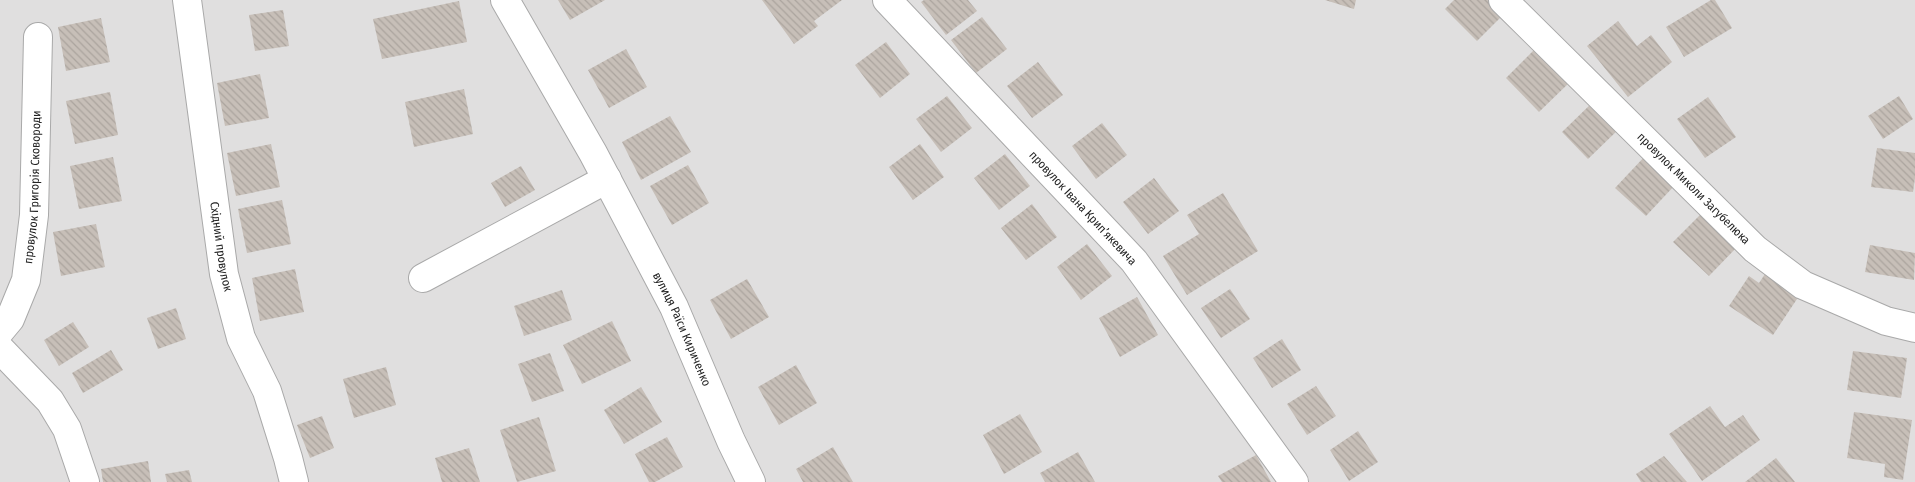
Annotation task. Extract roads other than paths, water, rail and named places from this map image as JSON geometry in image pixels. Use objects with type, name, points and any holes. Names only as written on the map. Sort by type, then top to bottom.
[{"type":"street","name":"Східний провулок","points":[[187,0],[224,274],[241,338],[267,391],[294,482]]},
{"type":"street","name":"вулиця Раїси Кириченко","points":[[504,0],[606,180],[674,307],[731,441],[751,482]]},
{"type":"street","name":"провулок Івана Крипʼякевича","points":[[887,0],[1134,261],[1294,482]]},
{"type":"street","name":"провулок Миколи Загубелюка","points":[[1503,0],[1755,249],[1802,285],[1886,321],[1915,328]]},
{"type":"street","name":"провулок Григорія Сковороди","points":[[0,331],[10,319],[26,280],[34,215],[38,37]]},
{"type":"street","points":[[423,278],[606,180]]},
{"type":"street","points":[[0,349],[50,401],[67,429],[85,482]]}]
